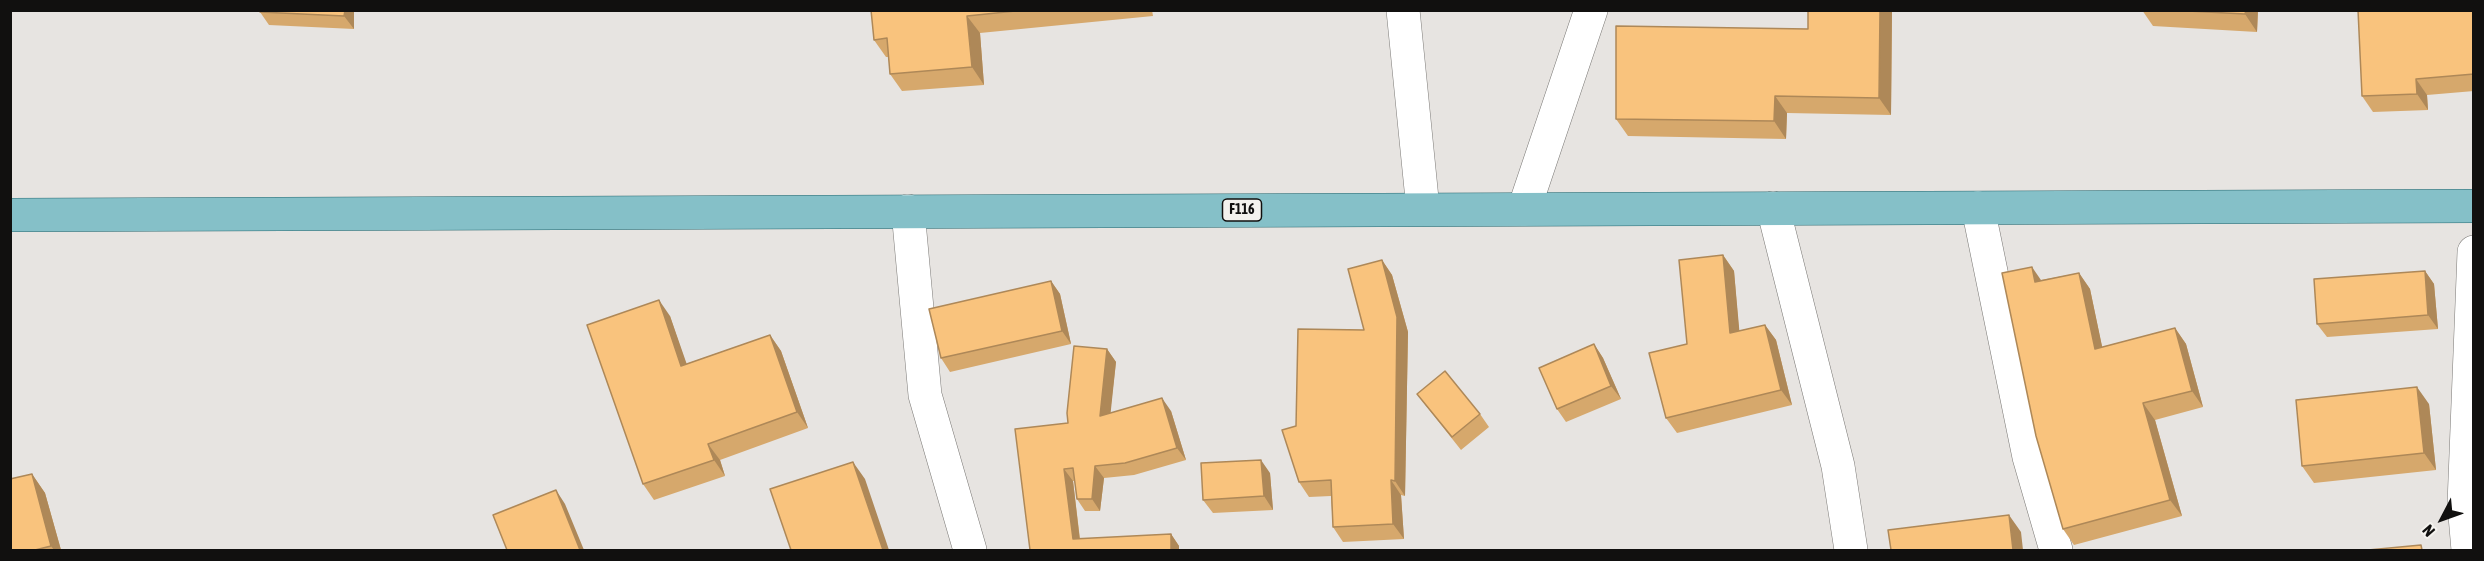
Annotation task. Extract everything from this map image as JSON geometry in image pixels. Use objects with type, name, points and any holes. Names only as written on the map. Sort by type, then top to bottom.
[{"type":"main road","name":"F116","points":[[10,215],[2474,206]]},
{"type":"street","points":[[1403,10],[1424,209]]},
{"type":"street","points":[[1524,209],[1591,10]]},
{"type":"street","points":[[1773,208],[1838,466],[1851,550]]},
{"type":"street","points":[[1978,208],[2029,457],[2056,550]]},
{"type":"street","points":[[908,211],[925,395],[970,550]]},
{"type":"street","points":[[2468,550],[2464,504],[2474,252]]},
{"type":"building","points":[[260,10],[345,10],[344,16],[260,12]]},
{"type":"building","points":[[871,10],[1025,10],[967,16],[972,67],[890,74],[887,38],[874,40]]},
{"type":"building","points":[[1808,10],[1880,10],[1879,98],[1775,96],[1774,121],[1616,119],[1616,26],[1808,29]]},
{"type":"building","points":[[2169,10],[2246,10],[2245,14]]},
{"type":"building","points":[[2358,10],[2474,10],[2474,74],[2416,79],[2417,94],[2362,96]]},
{"type":"building","points":[[1723,255],[1730,333],[1765,325],[1781,390],[1666,418],[1649,353],[1687,344],[1679,260]]},
{"type":"building","points":[[1382,260],[1397,317],[1395,481],[1391,480],[1393,524],[1333,527],[1331,480],[1299,482],[1282,430],[1296,426],[1298,329],[1364,330],[1348,269]]},
{"type":"building","points":[[2032,267],[2035,282],[2079,273],[2095,349],[2175,328],[2192,391],[2143,403],[2170,500],[2063,529],[2036,436],[2002,273]]},
{"type":"building","points":[[2425,271],[2428,315],[2317,324],[2314,279]]},
{"type":"building","points":[[1051,281],[1062,331],[941,358],[929,309]]},
{"type":"building","points":[[659,300],[681,366],[770,335],[797,412],[708,444],[714,460],[643,484],[587,325]]},
{"type":"building","points":[[1594,344],[1611,386],[1557,409],[1539,368]]},
{"type":"building","points":[[1074,346],[1107,349],[1100,416],[1162,398],[1177,448],[1125,463],[1095,466],[1092,499],[1077,499],[1073,468],[1064,469],[1073,539],[1171,534],[1171,550],[1030,550],[1015,429],[1068,423]]},
{"type":"building","points":[[1445,371],[1480,414],[1452,437],[1417,394]]},
{"type":"building","points":[[2417,387],[2424,453],[2302,466],[2296,400]]},
{"type":"building","points":[[1261,460],[1264,496],[1203,500],[1201,463]]},
{"type":"building","points":[[853,462],[883,550],[791,550],[770,489]]},
{"type":"building","points":[[32,474],[51,546],[35,550],[10,550],[10,479]]},
{"type":"building","points":[[556,490],[580,550],[507,550],[493,515]]},
{"type":"building","points":[[2009,515],[2013,550],[1891,550],[1888,530]]},
{"type":"building","points":[[2421,545],[2422,550],[2368,550]]}]
